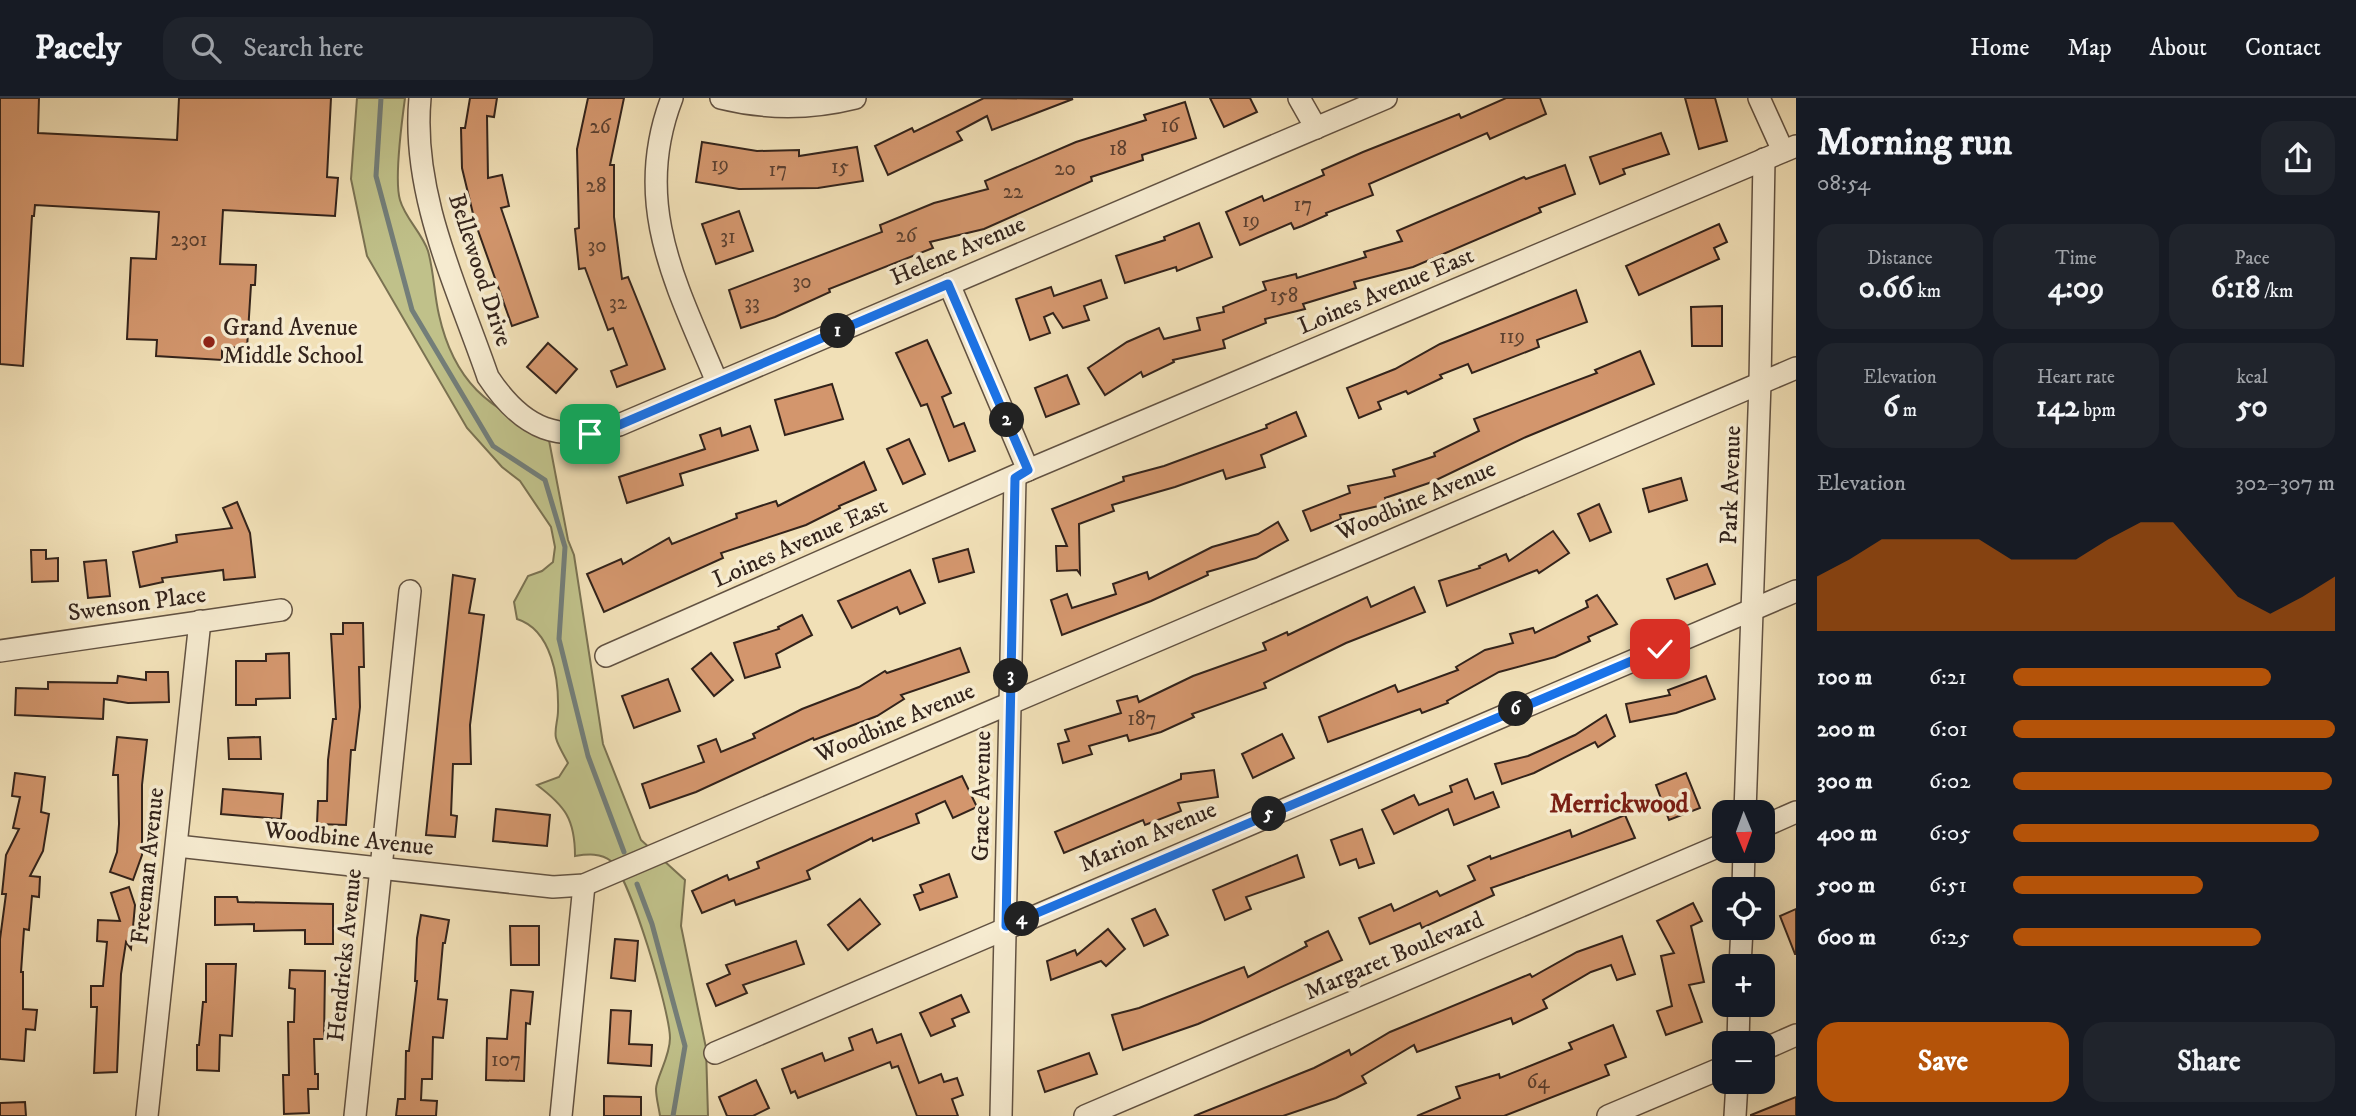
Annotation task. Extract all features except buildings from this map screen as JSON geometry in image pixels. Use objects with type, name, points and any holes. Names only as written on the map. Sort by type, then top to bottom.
[{"type":"street","name":"Bellewood Drive","points":[[419,98],[422,180],[488,377],[503,400],[528,421],[547,430]]},
{"type":"street","points":[[672,98],[657,152],[658,224],[669,267],[717,382]]},
{"type":"street","points":[[721,98],[743,104],[795,107],[855,98]]},
{"type":"street","points":[[1299,98],[1316,128]]},
{"type":"street","name":"Helene Avenue","points":[[547,430],[590,434],[619,425],[1386,98]]},
{"type":"street","name":"Park Avenue","points":[[1745,800],[1760,383],[1781,152],[1759,98]]},
{"type":"street","name":"Loines Avenue East","points":[[606,656],[1022,474],[1781,152]]},
{"type":"street","name":"Grace Avenue","points":[[948,284],[1022,474],[1011,702],[1001,1116]]},
{"type":"street","name":"Woodbine Avenue","points":[[177,846],[553,887],[584,885],[1796,368]]},
{"type":"street","name":"Hendricks Avenue","points":[[355,1116],[410,591]]},
{"type":"street","name":"Marion Avenue","points":[[716,1053],[1006,926],[1796,591]]},
{"type":"street","name":"Swenson Place","points":[[0,651],[281,610]]},
{"type":"street","name":"Freeman Avenue","points":[[147,1116],[200,621]]},
{"type":"street","points":[[1775,821],[1796,811]]},
{"type":"street","name":"Margaret Boulevard","points":[[1085,1116],[1712,849]]},
{"type":"street","points":[[561,1116],[584,885]]},
{"type":"street","points":[[1775,1044],[1796,1035]]},
{"type":"street","points":[[1608,1116],[1712,1072]]},
{"type":"street","points":[[1735,1116],[1736,1094]]},
{"type":"green space","points":[[357,98],[405,98],[398,191],[406,213],[428,251],[439,315],[454,358],[464,375],[491,403],[548,435],[568,540],[574,555],[603,744],[641,840],[685,880],[681,926],[706,1048],[708,1116],[660,1116],[656,1089],[670,1038],[663,1002],[638,917],[619,872],[611,861],[599,855],[575,856],[573,832],[566,814],[555,800],[537,785],[559,777],[568,763],[555,732],[558,698],[551,657],[538,634],[517,619],[514,602],[528,576],[542,571],[553,562],[555,547],[551,527],[520,481],[502,467],[467,428],[367,256],[351,179]]},
{"type":"waterway","points":[[381,98],[376,176],[412,310],[493,446],[545,480],[565,547],[559,639],[588,756],[624,852]]},
{"type":"waterway","points":[[637,884],[652,924],[685,1046],[673,1116]]},
{"type":"place","name":"Grand Avenue Middle School","points":[[209,342]]},
{"type":"district","name":"Merrickwood","points":[[1619,804]]},
{"type":"route","points":[[590,434],[619,425],[948,284],[1028,470],[1015,478],[1006,926],[1660,649]]}]
